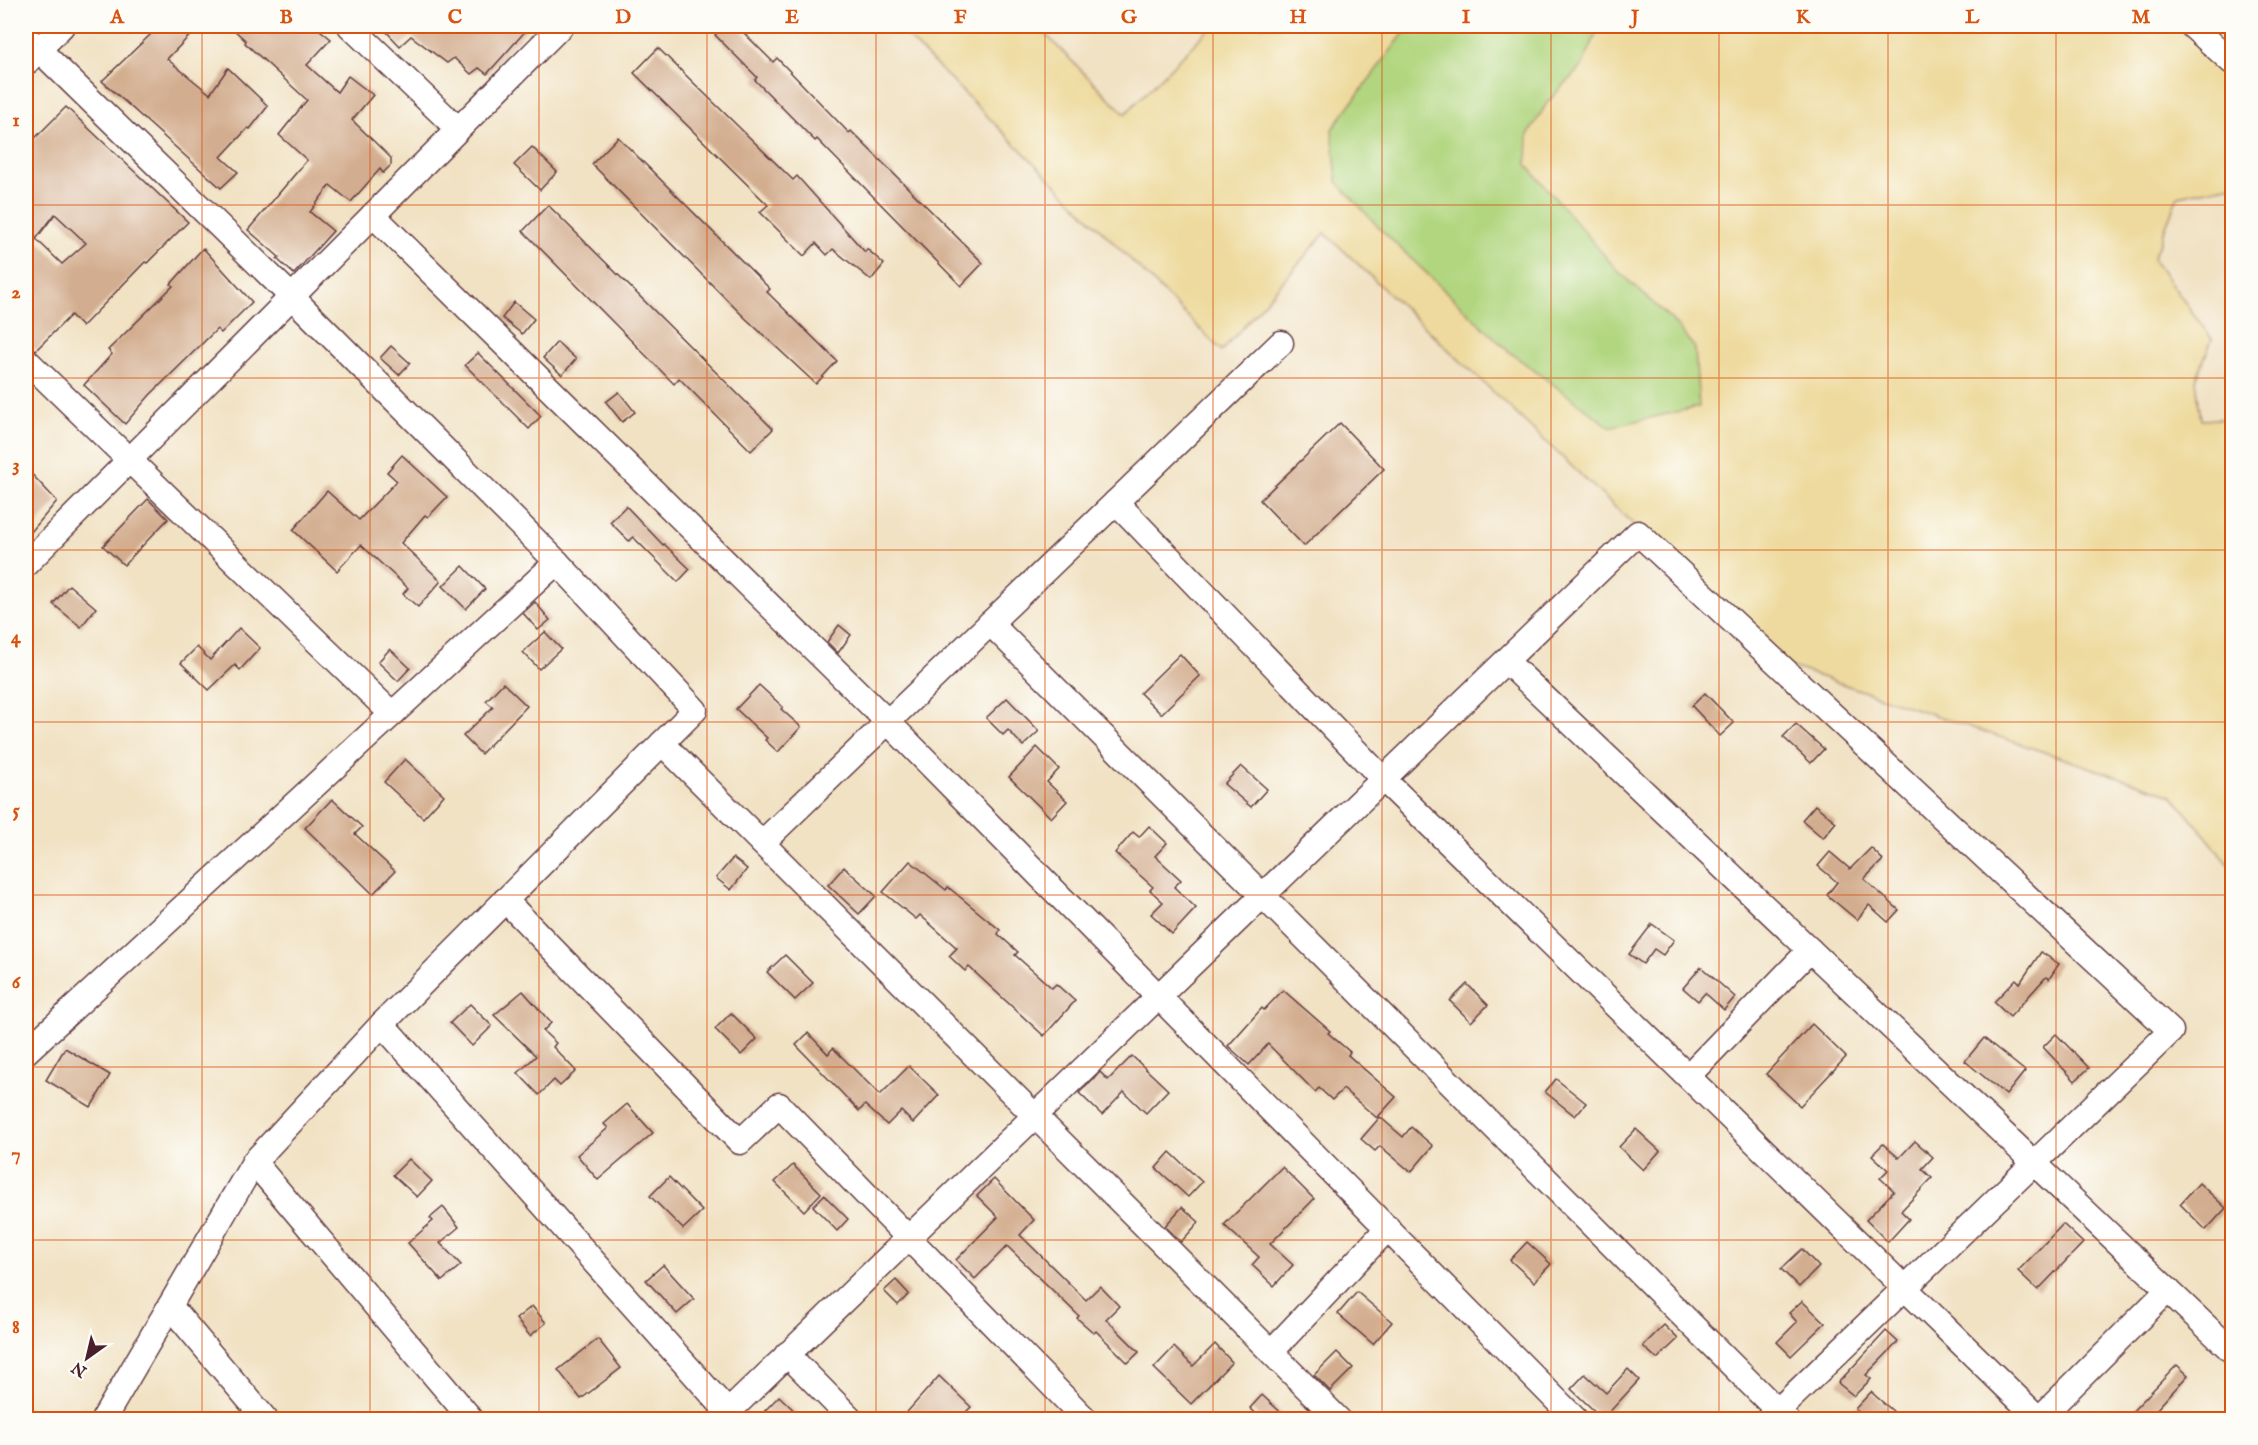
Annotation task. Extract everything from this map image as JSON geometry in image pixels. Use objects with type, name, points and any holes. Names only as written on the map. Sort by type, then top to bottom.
[{"type":"street","points":[[62,26],[30,50],[292,297],[557,562],[695,710],[382,1024],[254,1162],[103,1419]]},
{"type":"street","points":[[350,26],[458,129]]},
{"type":"street","points":[[2192,26],[2232,62]]},
{"type":"street","points":[[26,564],[458,129],[552,29]]},
{"type":"street","points":[[373,215],[888,722],[1576,1419]]},
{"type":"street","points":[[762,843],[1281,343]]},
{"type":"street","points":[[26,360],[392,714]]},
{"type":"street","points":[[1116,502],[1383,779],[2039,1419],[2168,1290]]},
{"type":"street","points":[[382,1024],[724,1415],[1262,895],[1638,533],[2171,1031],[1905,1288],[1777,1416],[1262,895],[990,623]]},
{"type":"street","points":[[26,1052],[557,562]]},
{"type":"street","points":[[1506,661],[2232,1352]]},
{"type":"street","points":[[662,743],[1339,1419]]},
{"type":"street","points":[[505,900],[740,1142],[779,1105],[1086,1419]]},
{"type":"street","points":[[1688,1076],[1810,950]]},
{"type":"street","points":[[254,1162],[472,1419]]},
{"type":"street","points":[[1271,1352],[1388,1228]]},
{"type":"street","points":[[170,1306],[266,1419]]},
{"type":"street","points":[[787,1354],[852,1419]]},
{"type":"green space","points":[[1409,26],[1600,26],[1582,66],[1547,103],[1617,270],[1672,320],[1695,348],[1699,407],[1610,427],[1507,350],[1380,229],[1337,182],[1332,129]]},
{"type":"sand","points":[[897,26],[1037,26],[1125,114],[1212,26],[1409,26],[1332,129],[1337,182],[1380,229],[1507,350],[1610,427],[1699,407],[1695,348],[1672,320],[1617,270],[1527,165],[1528,135],[1547,103],[1582,66],[1600,26],[2182,26],[2232,74],[2232,185],[2178,196],[2153,259],[2212,339],[2196,380],[2201,420],[2232,418],[2232,868],[2172,795],[1780,663],[1325,233],[1222,351]]},
{"type":"building","points":[[141,26],[199,26],[167,59],[210,94],[228,68],[268,106],[250,129],[248,128],[221,157],[238,172],[221,188],[102,81],[151,34]]},
{"type":"building","points":[[230,26],[315,26],[331,39],[307,65],[337,92],[348,76],[373,95],[352,120],[391,158],[391,165],[383,173],[380,169],[351,202],[330,185],[310,212],[333,231],[294,274],[277,259],[279,257],[248,230],[307,160],[279,135],[307,100],[245,43],[246,41]]},
{"type":"building","points":[[381,26],[530,26],[487,74],[479,68],[471,74],[454,58],[447,63],[411,36],[400,46]]},
{"type":"building","points":[[724,26],[737,26],[773,62],[777,58],[849,133],[851,131],[983,263],[961,286],[817,139],[815,141],[755,80],[757,77],[715,35]]},
{"type":"building","points":[[658,48],[793,180],[797,176],[865,252],[867,249],[884,264],[871,280],[833,249],[827,255],[816,243],[804,256],[760,212],[768,205],[634,73]]},
{"type":"building","points":[[66,107],[188,222],[147,263],[145,262],[82,327],[71,315],[36,350],[26,343],[26,147]],"holes":[[[55,214],[86,243],[62,264],[36,239]]]},
{"type":"building","points":[[618,137],[770,289],[767,292],[837,361],[816,384],[743,316],[592,164]]},
{"type":"building","points":[[532,147],[557,172],[540,190],[514,165]]},
{"type":"building","points":[[548,205],[773,429],[751,451],[679,378],[674,384],[523,231]]},
{"type":"building","points":[[203,248],[252,302],[221,333],[217,329],[150,395],[125,424],[84,385],[112,354],[108,350],[173,286],[171,284]]},
{"type":"building","points":[[514,302],[534,319],[522,334],[502,318]]},
{"type":"building","points":[[557,342],[576,359],[562,375],[543,358]]},
{"type":"building","points":[[391,346],[410,363],[399,375],[380,358]]},
{"type":"building","points":[[478,353],[541,416],[529,429],[465,365]]},
{"type":"building","points":[[619,392],[635,412],[622,422],[606,402]]},
{"type":"building","points":[[1340,423],[1384,469],[1304,546],[1260,500]]},
{"type":"building","points":[[402,455],[447,497],[428,517],[425,515],[401,543],[441,581],[418,607],[403,594],[408,588],[361,545],[337,571],[293,530],[327,491],[359,520],[397,481],[387,472]]},
{"type":"building","points":[[26,468],[57,501],[26,538]]},
{"type":"building","points":[[148,499],[168,519],[124,565],[103,546]]},
{"type":"building","points":[[626,506],[663,545],[690,569],[678,582],[633,537],[629,541],[610,522]]},
{"type":"building","points":[[463,566],[485,589],[466,609],[443,586]]},
{"type":"building","points":[[69,585],[96,608],[81,627],[53,604]]},
{"type":"building","points":[[535,602],[550,620],[538,630],[523,613]]},
{"type":"building","points":[[839,625],[851,635],[838,653],[827,642]]},
{"type":"building","points":[[239,628],[260,648],[240,670],[235,665],[209,690],[181,663],[197,647],[210,660]]},
{"type":"building","points":[[545,632],[561,649],[539,669],[523,652]]},
{"type":"building","points":[[390,649],[410,668],[398,681],[378,662]]},
{"type":"building","points":[[1180,654],[1200,676],[1161,714],[1140,693]]},
{"type":"building","points":[[503,683],[527,706],[481,754],[463,736],[493,707],[486,701]]},
{"type":"building","points":[[759,685],[801,727],[778,752],[765,740],[767,738],[736,709]]},
{"type":"building","points":[[1705,693],[1734,723],[1720,736],[1692,706]]},
{"type":"building","points":[[1007,698],[1039,731],[1023,746],[1008,730],[1003,735],[986,718]]},
{"type":"building","points":[[1796,724],[1824,749],[1811,763],[1783,737]]},
{"type":"building","points":[[1037,747],[1059,769],[1047,782],[1067,801],[1051,818],[1009,777]]},
{"type":"building","points":[[405,759],[444,795],[423,818],[384,782]]},
{"type":"building","points":[[1241,766],[1267,789],[1251,807],[1224,784]]},
{"type":"building","points":[[332,799],[362,827],[355,834],[395,871],[373,894],[305,828]]},
{"type":"building","points":[[1815,805],[1836,822],[1823,838],[1802,820]]},
{"type":"building","points":[[1149,826],[1167,843],[1155,856],[1181,880],[1174,887],[1196,908],[1172,934],[1151,914],[1163,902],[1150,890],[1153,887],[1115,853],[1133,832],[1139,837]]},
{"type":"building","points":[[1871,848],[1883,860],[1864,879],[1899,910],[1888,922],[1869,905],[1857,920],[1827,895],[1837,882],[1818,866],[1830,852],[1850,869]]},
{"type":"building","points":[[733,858],[747,869],[731,890],[716,878]]},
{"type":"building","points":[[910,861],[946,890],[948,887],[1000,930],[998,934],[1018,952],[1015,955],[1052,988],[1056,984],[1075,1001],[1044,1036],[969,967],[965,971],[949,956],[957,948],[920,915],[916,919],[883,892]]},
{"type":"building","points":[[844,867],[876,896],[859,914],[828,885]]},
{"type":"building","points":[[1652,924],[1674,940],[1663,955],[1654,949],[1643,964],[1629,954]]},
{"type":"building","points":[[2041,952],[2059,964],[2049,979],[2046,977],[2010,1017],[1994,1002],[2016,979],[2020,983]]},
{"type":"building","points":[[785,955],[813,983],[795,1000],[767,972]]},
{"type":"building","points":[[1701,967],[1735,997],[1724,1010],[1705,993],[1698,1001],[1683,988]]},
{"type":"building","points":[[1467,984],[1488,1005],[1471,1022],[1450,1001]]},
{"type":"building","points":[[1283,990],[1330,1031],[1328,1033],[1350,1052],[1348,1055],[1396,1097],[1377,1118],[1343,1089],[1332,1100],[1319,1088],[1315,1092],[1268,1044],[1249,1065],[1228,1046],[1262,1008],[1264,1010]]},
{"type":"building","points":[[523,991],[551,1023],[543,1031],[556,1043],[553,1047],[576,1071],[560,1086],[554,1080],[539,1095],[518,1073],[536,1056],[494,1015]]},
{"type":"building","points":[[470,1004],[492,1026],[472,1046],[450,1023]]},
{"type":"building","points":[[731,1013],[757,1039],[741,1055],[715,1029]]},
{"type":"building","points":[[1812,1024],[1846,1057],[1800,1106],[1766,1074]]},
{"type":"building","points":[[808,1033],[828,1054],[833,1048],[880,1095],[909,1066],[939,1095],[913,1123],[901,1111],[887,1125],[865,1105],[859,1111],[796,1045]]},
{"type":"building","points":[[2056,1034],[2089,1068],[2075,1081],[2043,1047]]},
{"type":"building","points":[[1984,1038],[2025,1071],[2006,1095],[1965,1061]]},
{"type":"building","points":[[65,1048],[110,1075],[91,1107],[46,1080]]},
{"type":"building","points":[[1132,1056],[1168,1090],[1146,1113],[1124,1092],[1102,1115],[1079,1093],[1100,1072],[1108,1080]]},
{"type":"building","points":[[1556,1079],[1586,1103],[1575,1116],[1545,1092]]},
{"type":"building","points":[[627,1104],[653,1133],[598,1180],[577,1155],[608,1128],[604,1124]]},
{"type":"building","points":[[1380,1117],[1403,1137],[1411,1127],[1433,1146],[1411,1172],[1380,1146],[1375,1151],[1361,1139]]},
{"type":"building","points":[[1636,1129],[1660,1151],[1643,1170],[1619,1147]]},
{"type":"building","points":[[1915,1141],[1933,1157],[1922,1169],[1932,1178],[1901,1211],[1909,1219],[1888,1242],[1866,1220],[1894,1191],[1880,1178],[1888,1170],[1872,1155],[1883,1144],[1899,1158]]},
{"type":"building","points":[[1170,1152],[1202,1182],[1188,1197],[1156,1168]]},
{"type":"building","points":[[409,1159],[432,1181],[417,1197],[393,1175]]},
{"type":"building","points":[[793,1165],[821,1193],[804,1211],[775,1182]]},
{"type":"building","points":[[1282,1167],[1314,1199],[1270,1244],[1293,1265],[1274,1286],[1252,1265],[1259,1257],[1224,1225]]},
{"type":"building","points":[[669,1177],[702,1211],[683,1229],[650,1196]]},
{"type":"building","points":[[994,1179],[1034,1220],[1020,1235],[1086,1300],[1100,1286],[1119,1306],[1106,1319],[1139,1352],[1128,1363],[1096,1331],[1094,1333],[1077,1318],[1079,1316],[1007,1246],[975,1279],[956,1260],[998,1217],[977,1196]]},
{"type":"building","points":[[2199,1183],[2226,1208],[2206,1230],[2180,1204]]},
{"type":"building","points":[[824,1195],[848,1219],[837,1231],[813,1206]]},
{"type":"building","points":[[443,1207],[459,1227],[440,1243],[461,1265],[442,1281],[408,1243],[433,1221],[430,1218]]},
{"type":"building","points":[[1182,1207],[1199,1222],[1181,1242],[1165,1226]]},
{"type":"building","points":[[2063,1224],[2083,1243],[2038,1290],[2018,1271]]},
{"type":"building","points":[[1527,1242],[1551,1264],[1534,1282],[1510,1260]]},
{"type":"building","points":[[1802,1249],[1819,1267],[1799,1287],[1781,1269]]},
{"type":"building","points":[[663,1265],[694,1299],[677,1314],[646,1280]]},
{"type":"building","points":[[896,1280],[909,1294],[898,1305],[884,1291]]},
{"type":"building","points":[[1357,1292],[1392,1322],[1373,1344],[1338,1314]]},
{"type":"building","points":[[1802,1301],[1825,1323],[1791,1356],[1777,1342],[1797,1322],[1789,1313]]},
{"type":"building","points":[[532,1306],[546,1323],[530,1336],[516,1319]]},
{"type":"building","points":[[1664,1325],[1678,1339],[1657,1359],[1643,1346]]},
{"type":"building","points":[[1886,1331],[1898,1342],[1866,1375],[1871,1379],[1854,1396],[1838,1383]]},
{"type":"building","points":[[598,1339],[621,1368],[581,1399],[558,1370]]},
{"type":"building","points":[[1215,1344],[1232,1362],[1191,1404],[1154,1368],[1174,1347],[1193,1366]]},
{"type":"building","points":[[1337,1352],[1353,1368],[1330,1391],[1314,1375]]},
{"type":"building","points":[[2177,1365],[2188,1375],[2156,1410],[2166,1419],[2125,1419]]},
{"type":"building","points":[[1628,1369],[1639,1380],[1603,1419],[1571,1389],[1585,1374],[1606,1393]]},
{"type":"building","points":[[939,1376],[971,1407],[959,1419],[901,1419]]},
{"type":"building","points":[[1871,1392],[1902,1419],[1867,1419],[1855,1409]]},
{"type":"building","points":[[1262,1395],[1288,1419],[1262,1419],[1250,1408]]},
{"type":"building","points":[[779,1396],[803,1419],[757,1419]]}]
